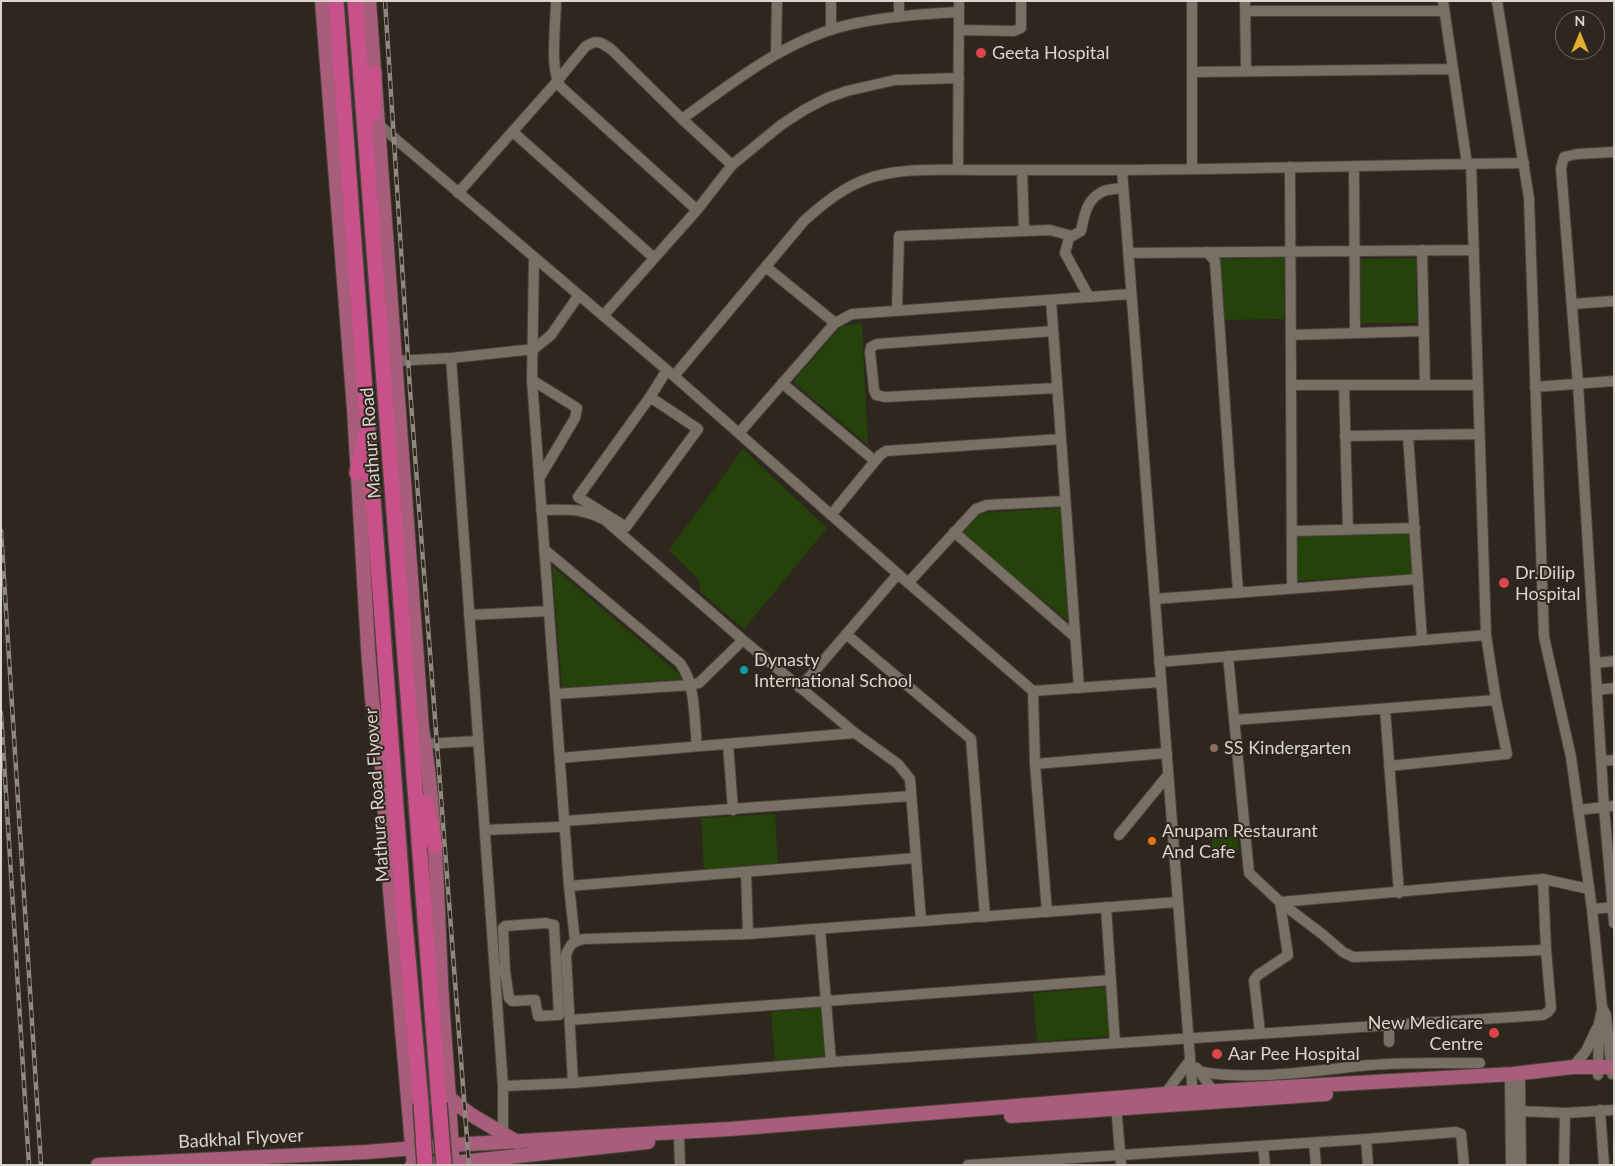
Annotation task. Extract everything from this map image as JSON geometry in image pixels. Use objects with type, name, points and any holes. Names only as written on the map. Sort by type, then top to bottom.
[{"type":"highway","name":"Mathura Road","points":[[336,1],[369,423]]},
{"type":"highway","points":[[355,1],[368,164]]},
{"type":"highway","points":[[368,164],[374,73]]},
{"type":"highway","name":"Mathura Road","points":[[368,164],[410,720]]},
{"type":"highway","points":[[357,473],[369,423]]},
{"type":"highway","name":"Mathura Road Flyover","points":[[369,423],[425,1165]]},
{"type":"highway","points":[[410,720],[450,1164]]},
{"type":"highway","points":[[410,720],[420,758],[428,820],[435,846]]},
{"type":"main road","points":[[322,1],[357,473],[368,656],[382,769],[412,1165],[450,1164],[679,1139],[1115,1103],[1515,1079],[1608,1070]]},
{"type":"main road","points":[[368,1],[420,704],[429,774],[435,846],[452,1146],[450,1164]]},
{"type":"main road","points":[[1115,1103],[1165,1094],[1193,1098],[1213,1091],[1515,1079],[1573,1068],[1608,1070]]},
{"type":"main road","points":[[448,1097],[470,1114],[518,1142]]},
{"type":"main road","name":"Badkhal Flyover","points":[[98,1165],[385,1151],[1115,1103]]},
{"type":"main road","points":[[410,1123],[428,1124],[444,1120],[450,1115]]},
{"type":"main road","points":[[385,1151],[397,1142],[410,1123]]},
{"type":"street","points":[[556,1],[554,66],[557,82],[561,88],[697,210]]},
{"type":"street","points":[[776,1],[776,54]]},
{"type":"street","points":[[831,1],[831,30]]},
{"type":"street","points":[[899,1],[899,17]]},
{"type":"street","points":[[959,30],[1014,31],[1020,28],[1021,1]]},
{"type":"street","points":[[1192,1],[1192,168]]},
{"type":"street","points":[[1497,1],[1529,198],[1544,637],[1570,757],[1578,810],[1592,909],[1608,1070]]},
{"type":"street","points":[[1246,71],[1246,6],[1443,6],[1469,164],[1474,250],[1486,635],[1507,754],[1389,766]]},
{"type":"street","points":[[682,119],[746,73],[776,54],[802,41],[856,23],[959,7],[958,170]]},
{"type":"street","points":[[458,194],[557,82],[585,47],[598,41],[604,43],[612,50],[732,165]]},
{"type":"street","points":[[1192,72],[1453,69]]},
{"type":"street","points":[[603,316],[653,257],[697,210],[732,165],[781,125],[827,98],[847,91],[895,80],[959,78]]},
{"type":"street","points":[[378,124],[458,194],[671,373],[1033,691],[1161,682]]},
{"type":"street","points":[[513,132],[653,257]]},
{"type":"street","points":[[1614,152],[1577,154],[1564,157],[1561,168],[1578,384],[1601,761],[1609,806],[1614,923]]},
{"type":"street","points":[[650,397],[698,429],[626,527],[578,497],[650,397],[766,267],[804,221],[825,202],[860,181],[899,172],[958,170],[1122,170],[1524,163]]},
{"type":"street","points":[[1354,166],[1355,333]]},
{"type":"street","points":[[1290,167],[1292,588]]},
{"type":"street","points":[[1022,170],[1024,231]]},
{"type":"street","points":[[1122,170],[1193,1098]]},
{"type":"street","points":[[1089,297],[1065,253],[1069,238],[1081,231],[1085,210],[1100,192],[1123,188]]},
{"type":"street","points":[[897,310],[899,236],[1050,230],[1072,236]]},
{"type":"street","points":[[1422,250],[1425,385]]},
{"type":"street","points":[[1128,253],[1474,250]]},
{"type":"street","points":[[1207,252],[1214,261],[1238,592]]},
{"type":"street","points":[[534,257],[532,380],[556,694],[560,758],[561,824],[575,941]]},
{"type":"street","points":[[766,267],[835,323]]},
{"type":"street","points":[[739,433],[835,323],[852,314],[1131,294]]},
{"type":"street","points":[[395,361],[451,358],[534,348],[550,335],[579,296]]},
{"type":"street","points":[[1051,300],[1079,688]]},
{"type":"street","points":[[1572,304],[1614,301]]},
{"type":"street","points":[[1053,331],[877,344],[871,347],[870,352],[876,396],[1057,388]]},
{"type":"street","points":[[1290,335],[1424,331]]},
{"type":"street","points":[[451,358],[485,830],[500,971],[503,1133]]},
{"type":"street","points":[[532,380],[577,408],[575,418],[540,477]]},
{"type":"street","points":[[1535,387],[1614,381]]},
{"type":"street","points":[[782,383],[875,461]]},
{"type":"street","points":[[1291,385],[1478,385]]},
{"type":"street","points":[[1344,385],[1348,530]]},
{"type":"street","points":[[1345,436],[1480,434]]},
{"type":"street","points":[[1408,435],[1422,640]]},
{"type":"street","points":[[831,515],[880,455],[886,451],[1061,439]]},
{"type":"street","points":[[908,583],[976,509],[987,505],[1065,501]]},
{"type":"street","points":[[541,510],[579,510],[605,520],[800,688],[855,733],[898,764],[910,779],[921,921]]},
{"type":"street","points":[[1292,531],[1415,528]]},
{"type":"street","points":[[954,532],[1075,637]]},
{"type":"street","points":[[544,549],[680,663],[687,671],[691,686],[697,746]]},
{"type":"street","points":[[800,688],[898,574]]},
{"type":"street","points":[[1155,599],[1418,579]]},
{"type":"street","points":[[469,615],[549,611]]},
{"type":"street","points":[[846,634],[971,739],[985,917]]},
{"type":"street","points":[[1159,662],[1486,635]]},
{"type":"street","points":[[556,694],[691,686],[699,683],[743,640]]},
{"type":"street","points":[[1228,656],[1249,874],[1280,902],[1343,952],[1353,957],[1546,950]]},
{"type":"street","points":[[1596,663],[1614,661]]},
{"type":"street","points":[[1597,690],[1614,688]]},
{"type":"street","points":[[1033,691],[1035,764],[1047,912]]},
{"type":"street","points":[[1234,720],[1496,700]]},
{"type":"street","points":[[1384,709],[1399,893]]},
{"type":"street","points":[[560,758],[855,733]]},
{"type":"street","points":[[424,744],[478,740]]},
{"type":"street","points":[[728,744],[733,810]]},
{"type":"street","points":[[1035,764],[1166,753]]},
{"type":"street","points":[[1601,761],[1614,760]]},
{"type":"street","points":[[1119,835],[1168,775]]},
{"type":"street","points":[[485,830],[911,796]]},
{"type":"street","points":[[1578,810],[1609,806]]},
{"type":"street","points":[[569,886],[916,858]]},
{"type":"street","points":[[746,872],[748,934]]},
{"type":"street","points":[[1280,902],[1542,879],[1589,889]]},
{"type":"street","points":[[503,1086],[573,1083],[831,1062],[1543,1015],[1551,1008],[1542,879]]},
{"type":"street","points":[[573,1083],[566,954],[569,946],[575,941],[748,934],[1178,902]]},
{"type":"street","points":[[1260,1033],[1254,980],[1258,975],[1288,955],[1280,902]]},
{"type":"street","points":[[1592,909],[1613,907]]},
{"type":"street","points":[[1106,908],[1115,1043]]},
{"type":"street","points":[[546,923],[554,925],[559,1015],[538,1016],[535,1000],[512,1002],[500,971],[503,928],[505,926],[546,923]]},
{"type":"street","points":[[554,928],[572,926]]},
{"type":"street","points":[[820,929],[831,1062]]},
{"type":"street","points":[[570,1020],[1111,980]]},
{"type":"street","points":[[1603,1022],[1614,1039]]},
{"type":"street","points":[[1573,1068],[1592,1042],[1603,1022]]},
{"type":"street","points":[[1389,1025],[1389,1042]]},
{"type":"street","points":[[1190,1060],[1213,1091]]},
{"type":"street","points":[[1165,1094],[1190,1060]]},
{"type":"street","points":[[1198,1070],[1231,1075],[1392,1064],[1480,1062]]},
{"type":"street","points":[[1515,1079],[1520,1111],[1521,1165]]},
{"type":"street","points":[[1511,1165],[1515,1079]]},
{"type":"street","points":[[1115,1103],[1120,1160]]},
{"type":"street","points":[[1600,1110],[1604,1165]]},
{"type":"street","points":[[1520,1111],[1565,1113],[1614,1110]]},
{"type":"street","points":[[1564,1165],[1565,1113]]},
{"type":"street","points":[[968,1165],[1120,1160],[1264,1146],[1456,1132],[1462,1134],[1464,1165]]},
{"type":"street","points":[[679,1139],[680,1165]]},
{"type":"street","points":[[1366,1139],[1368,1165]]},
{"type":"street","points":[[1314,1143],[1316,1165]]},
{"type":"street","points":[[1264,1146],[1265,1165]]},
{"type":"green space","points":[[1285,258],[1284,319],[1220,320],[1214,259]]},
{"type":"green space","points":[[1416,258],[1417,323],[1361,323],[1361,259]]},
{"type":"green space","points":[[862,323],[868,445],[793,382],[841,326]]},
{"type":"green space","points":[[743,449],[827,528],[744,629],[700,592],[699,580],[669,550]]},
{"type":"green space","points":[[1060,508],[1068,621],[962,534],[980,513]]},
{"type":"green space","points":[[1412,532],[1413,574],[1296,581],[1295,536]]},
{"type":"green space","points":[[552,566],[685,679],[562,688]]},
{"type":"green space","points":[[775,814],[778,866],[704,870],[701,818]]},
{"type":"green space","points":[[1237,836],[1239,850],[1212,852],[1212,838]]},
{"type":"green space","points":[[1106,987],[1110,1036],[1037,1042],[1033,993]]},
{"type":"green space","points":[[821,1008],[825,1057],[775,1061],[771,1012]]},
{"type":"railway","points":[[385,1],[410,390],[469,1165]]},
{"type":"railway","points":[[1,531],[41,1165]]},
{"type":"railway","points":[[1,713],[29,1165]]},
{"type":"place","name":"Geeta Hospital","points":[[981,53]]},
{"type":"place","name":"Dr.Dilip Hospital","points":[[1504,583]]},
{"type":"place","name":"Dynasty International School","points":[[744,670]]},
{"type":"place","name":"SS Kindergarten","points":[[1214,748]]},
{"type":"place","name":"Anupam Restaurant And Cafe","points":[[1152,841]]},
{"type":"place","name":"New Medicare Centre","points":[[1494,1033]]},
{"type":"place","name":"Aar Pee Hospital","points":[[1217,1054]]}]
